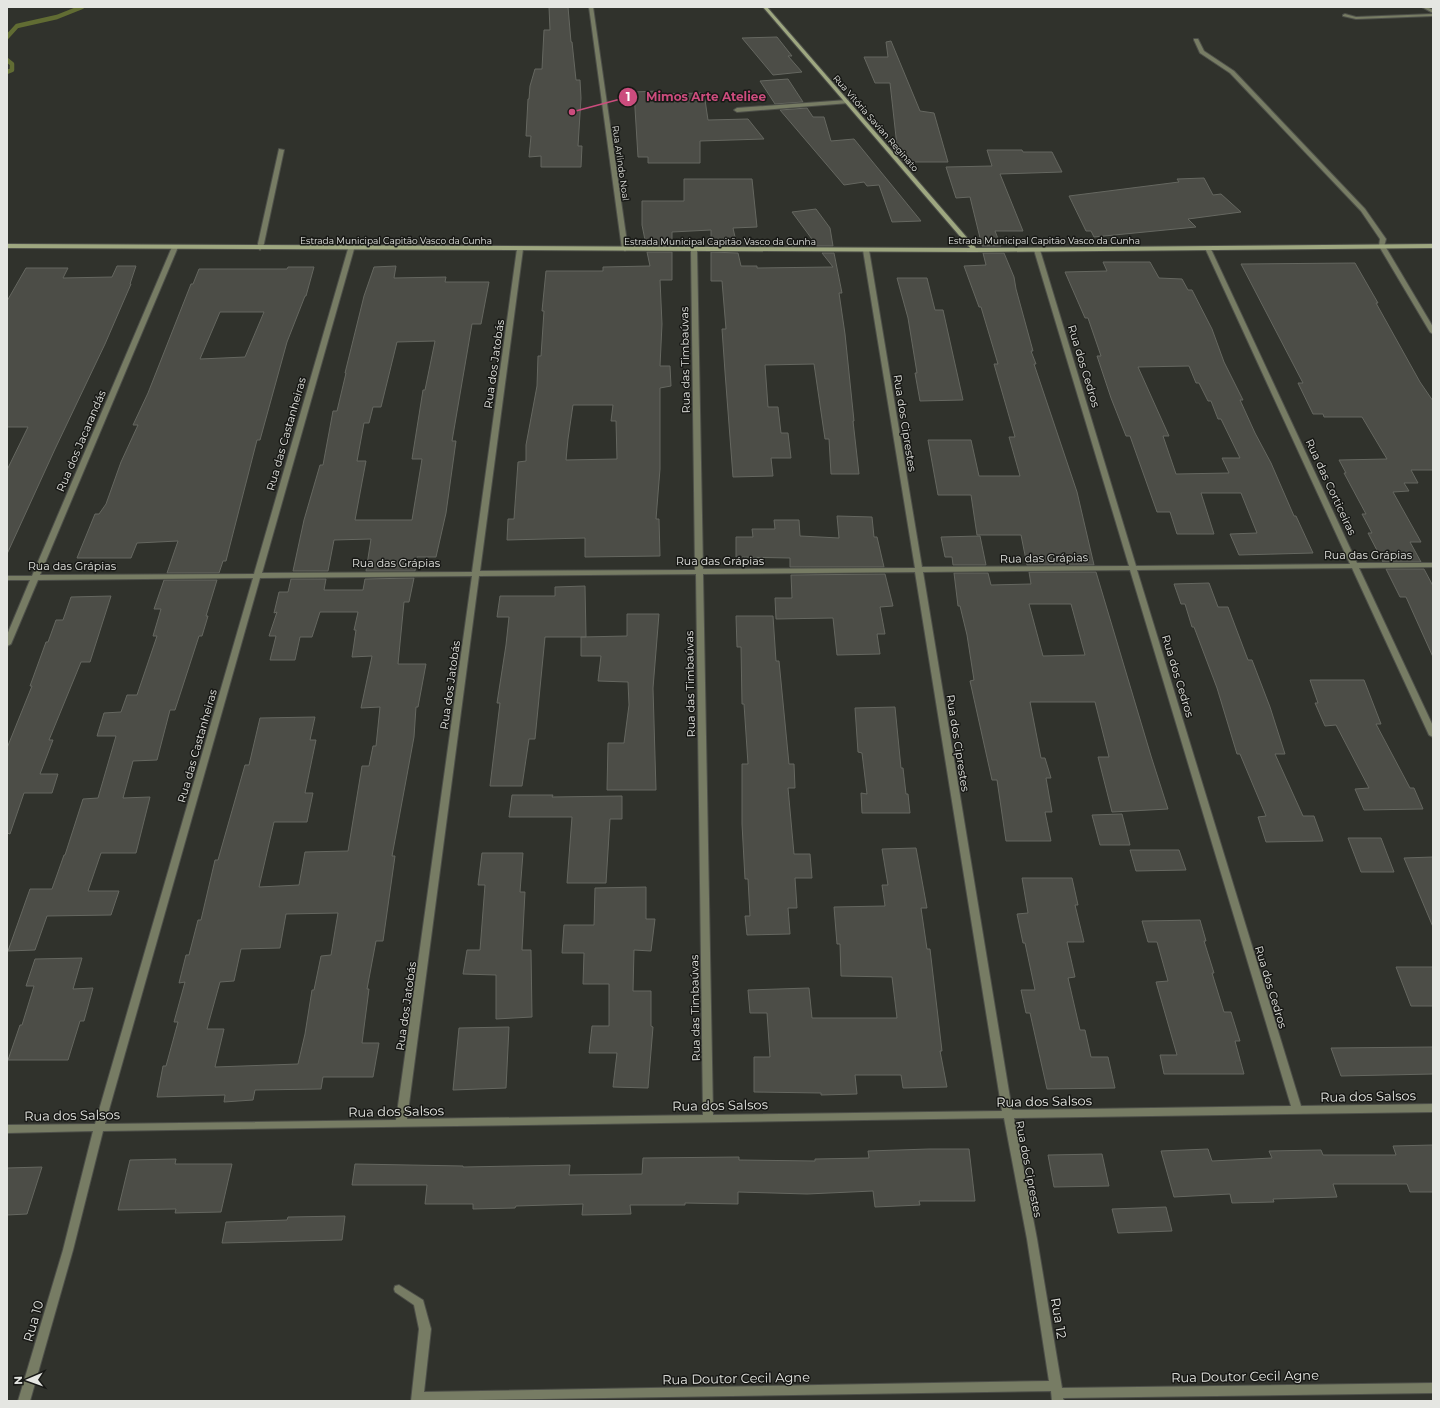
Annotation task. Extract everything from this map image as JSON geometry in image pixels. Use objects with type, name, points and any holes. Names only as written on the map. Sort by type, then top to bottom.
[{"type":"main road","name":"Rua Vitória Savian Reginato","points":[[766,7],[974,250]]},
{"type":"main road","name":"Estrada Municipal Capitão Vasco da Cunha","points":[[8,247],[625,250],[1037,250],[1433,246]]},
{"type":"street","name":"Rua Arlindo Noal","points":[[591,7],[625,250]]},
{"type":"street","points":[[1424,7],[1433,13]]},
{"type":"street","points":[[1345,15],[1356,18],[1433,13]]},
{"type":"street","points":[[1196,40],[1202,52],[1232,72],[1363,210],[1383,239],[1382,246],[1433,332]]},
{"type":"street","points":[[737,110],[847,102]]},
{"type":"street","points":[[260,248],[281,150]]},
{"type":"street","name":"Rua dos Jacarandás","points":[[7,644],[175,247]]},
{"type":"street","name":"Rua das Corticeiras","points":[[1208,248],[1433,735]]},
{"type":"street","name":"Rua das Castanheiras","points":[[68,1250],[99,1128],[351,249]]},
{"type":"street","name":"Rua dos Jatobás","points":[[401,1124],[520,249]]},
{"type":"street","name":"Rua das Timbaúvas","points":[[694,250],[708,1118]]},
{"type":"street","name":"Rua dos Ciprestes","points":[[866,250],[1008,1114],[1032,1239]]},
{"type":"street","name":"Rua dos Cedros","points":[[1037,250],[1297,1110]]},
{"type":"street","name":"Rua das Grápias","points":[[7,578],[1433,565]]},
{"type":"street","name":"Rua dos Salsos","points":[[7,1129],[1433,1108]]},
{"type":"street","name":"Rua 12","points":[[1032,1239],[1057,1393]]},
{"type":"street","name":"Rua 10","points":[[24,1401],[68,1250]]},
{"type":"street","points":[[399,1289],[419,1303],[426,1329],[417,1399]]},
{"type":"street","name":"Rua Doutor Cecil Agne","points":[[417,1399],[1433,1388]]},
{"type":"building","points":[[549,7],[568,7],[576,80],[580,80],[581,98],[578,146],[582,146],[581,167],[541,167],[541,156],[529,157],[531,136],[526,136],[528,99],[535,69],[542,69],[544,30],[550,30]]},
{"type":"building","points":[[777,37],[792,56],[788,56],[802,72],[773,75],[742,38]]},
{"type":"building","points":[[891,41],[920,111],[934,113],[948,162],[904,162],[898,155],[890,83],[875,83],[864,57],[888,57],[886,42]]},
{"type":"building","points":[[788,79],[803,102],[775,104],[760,81]]},
{"type":"building","points":[[658,91],[659,94],[704,93],[708,120],[748,119],[764,139],[700,141],[700,163],[648,163],[648,157],[638,157],[634,92]]},
{"type":"building","points":[[807,108],[813,117],[824,117],[831,141],[854,139],[921,221],[892,222],[879,185],[867,186],[864,182],[844,185],[780,110]]},
{"type":"building","points":[[987,150],[1052,152],[1062,172],[1000,174],[1023,231],[995,231],[1001,246],[982,246],[970,197],[956,198],[946,167],[992,166]]},
{"type":"building","points":[[1204,178],[1213,195],[1221,194],[1241,212],[1188,219],[1196,227],[1094,237],[1091,231],[1086,231],[1069,196],[1179,182],[1177,179]]},
{"type":"building","points":[[684,179],[752,179],[757,227],[733,228],[737,246],[711,245],[711,230],[672,232],[672,245],[646,245],[642,225],[642,201],[684,201]]},
{"type":"building","points":[[816,209],[830,228],[833,246],[817,246],[792,212]]},
{"type":"building","points":[[647,252],[672,252],[672,280],[660,280],[662,324],[660,366],[670,366],[671,386],[660,388],[660,469],[656,519],[659,519],[660,556],[585,557],[585,538],[507,540],[508,519],[514,519],[518,462],[526,461],[526,445],[537,386],[538,356],[541,356],[544,311],[542,311],[546,271],[603,271],[603,267],[650,266]],"holes":[[[573,405],[613,405],[611,421],[616,421],[617,459],[566,460]]]},
{"type":"building","points":[[711,252],[738,253],[741,266],[757,266],[757,268],[833,267],[822,253],[834,253],[842,293],[839,293],[845,334],[859,474],[831,474],[829,439],[825,439],[814,364],[765,365],[768,407],[778,407],[781,433],[788,433],[791,458],[771,458],[773,476],[733,477],[722,329],[726,329],[722,281],[711,281]]},
{"type":"building","points":[[983,253],[1004,253],[1014,277],[1033,351],[1031,351],[1036,364],[1034,364],[1077,492],[1094,565],[1027,565],[1021,535],[977,535],[971,495],[938,495],[928,440],[971,440],[979,476],[1020,476],[1009,437],[1015,437],[994,364],[998,364],[981,307],[979,307],[964,266],[986,265]]},
{"type":"building","points":[[1103,262],[1150,262],[1159,278],[1182,279],[1188,290],[1192,290],[1212,329],[1224,362],[1243,400],[1240,400],[1255,433],[1271,463],[1294,516],[1296,516],[1313,553],[1239,555],[1230,534],[1257,533],[1241,493],[1201,493],[1214,534],[1177,534],[1170,512],[1157,512],[1130,436],[1126,436],[1111,398],[1097,356],[1101,356],[1088,318],[1085,318],[1065,272],[1107,271]],"holes":[[[1189,366],[1196,383],[1199,383],[1208,401],[1211,401],[1218,419],[1221,419],[1240,458],[1222,458],[1229,473],[1176,474],[1163,436],[1169,436],[1138,367]]]},
{"type":"building","points":[[1355,263],[1420,382],[1433,401],[1433,470],[1411,470],[1418,483],[1404,483],[1409,491],[1393,492],[1421,542],[1410,542],[1421,562],[1383,562],[1368,533],[1372,533],[1362,514],[1366,514],[1344,473],[1346,473],[1339,460],[1387,459],[1362,417],[1324,417],[1323,414],[1313,414],[1298,383],[1303,383],[1241,264]]},
{"type":"building","points":[[117,266],[136,266],[131,284],[105,344],[7,554],[7,470],[28,427],[7,427],[7,301],[26,268],[68,268],[63,278],[112,277]]},
{"type":"building","points":[[396,266],[394,278],[446,277],[445,282],[489,282],[481,324],[472,324],[452,441],[456,441],[446,513],[436,557],[417,557],[415,571],[366,571],[371,539],[334,540],[328,571],[293,571],[304,520],[320,465],[323,465],[333,411],[337,411],[364,296],[374,267]],"holes":[[[435,341],[425,390],[423,390],[412,459],[422,459],[412,520],[355,520],[366,461],[357,461],[364,423],[369,423],[373,407],[381,407],[397,342]]]},
{"type":"building","points":[[288,267],[314,267],[306,296],[287,342],[260,440],[257,440],[226,561],[223,561],[219,573],[167,573],[178,541],[137,543],[131,558],[77,558],[95,514],[99,514],[106,504],[121,462],[138,425],[133,425],[148,393],[191,284],[193,284],[199,269],[287,269]],"holes":[[[220,312],[264,312],[245,357],[200,359]]]},
{"type":"building","points":[[897,278],[927,278],[935,310],[943,310],[963,400],[920,401],[908,318]]},
{"type":"building","points":[[837,516],[872,517],[874,537],[877,537],[884,567],[790,567],[790,558],[736,557],[736,537],[753,537],[752,529],[775,529],[774,520],[799,520],[800,536],[839,538]]},
{"type":"building","points":[[980,536],[986,565],[953,565],[952,557],[945,557],[941,537]]},
{"type":"building","points":[[1386,569],[1424,569],[1433,586],[1433,657],[1406,597],[1400,597]]},
{"type":"building","points":[[1029,572],[1096,572],[1168,809],[1112,812],[1098,757],[1109,757],[1095,702],[1030,702],[1041,758],[1045,758],[1051,778],[1046,778],[1052,812],[1045,812],[1051,841],[1006,841],[997,780],[992,780],[970,681],[974,680],[967,635],[960,606],[958,606],[954,573],[988,573],[991,585],[1031,584]],"holes":[[[1029,604],[1071,604],[1085,655],[1043,656]]]},
{"type":"building","points":[[885,574],[893,606],[880,607],[885,634],[877,634],[880,654],[837,655],[833,618],[776,619],[775,598],[792,598],[791,575]]},
{"type":"building","points":[[414,578],[409,602],[404,602],[398,664],[426,664],[418,707],[416,707],[414,737],[392,856],[395,856],[383,941],[376,941],[367,989],[369,989],[362,1043],[379,1043],[373,1077],[323,1077],[321,1089],[255,1090],[253,1100],[224,1102],[225,1095],[157,1097],[163,1066],[166,1066],[178,1022],[174,1022],[185,982],[179,983],[186,955],[189,955],[198,920],[201,920],[215,860],[218,860],[245,765],[249,765],[260,718],[315,717],[310,740],[316,740],[305,793],[313,793],[307,822],[274,822],[259,887],[299,885],[305,852],[348,851],[362,766],[369,766],[373,746],[376,746],[380,707],[361,708],[372,656],[352,657],[356,630],[354,630],[358,612],[320,612],[312,637],[300,637],[295,660],[270,660],[276,636],[269,636],[277,612],[274,613],[279,592],[288,592],[291,579],[326,579],[324,590],[363,590],[365,579]],"holes":[[[338,913],[331,955],[321,956],[314,990],[312,990],[305,1034],[298,1064],[215,1067],[224,1029],[207,1029],[220,982],[234,981],[241,949],[280,948],[286,914]]]},
{"type":"building","points":[[164,580],[217,580],[206,616],[208,616],[202,636],[199,636],[175,710],[170,710],[157,760],[133,761],[123,798],[150,797],[136,853],[101,853],[88,891],[119,891],[111,915],[47,916],[35,950],[8,951],[30,889],[52,889],[65,855],[83,799],[98,798],[116,736],[97,736],[104,713],[121,712],[127,695],[137,695],[157,636],[153,636],[161,609],[154,609]]},
{"type":"building","points":[[1209,583],[1218,607],[1228,607],[1248,660],[1252,660],[1270,707],[1285,754],[1275,754],[1303,816],[1314,816],[1323,841],[1266,842],[1258,817],[1266,816],[1240,754],[1237,754],[1217,688],[1194,627],[1192,627],[1185,604],[1181,604],[1174,584]]},
{"type":"building","points":[[585,586],[586,637],[545,637],[535,739],[529,739],[522,786],[490,786],[500,703],[497,703],[509,617],[497,617],[500,596],[555,596],[555,587]]},
{"type":"building","points":[[111,596],[90,662],[81,662],[49,740],[53,740],[40,774],[58,774],[52,793],[24,793],[10,834],[7,833],[7,748],[32,686],[30,686],[46,642],[48,642],[56,620],[63,620],[71,597]]},
{"type":"building","points":[[627,614],[659,614],[653,688],[656,790],[607,790],[608,743],[624,743],[629,705],[628,682],[598,681],[601,656],[581,656],[581,637],[627,636]]},
{"type":"building","points":[[736,616],[773,616],[776,661],[779,661],[789,764],[794,764],[795,788],[788,788],[794,854],[810,854],[812,878],[795,878],[797,908],[788,908],[790,934],[747,935],[745,916],[750,916],[748,879],[745,879],[742,824],[742,764],[748,764],[744,704],[742,704],[741,647],[737,647]]},
{"type":"building","points":[[1310,680],[1364,680],[1381,724],[1376,724],[1410,788],[1414,788],[1423,809],[1364,810],[1355,789],[1369,788],[1336,725],[1325,726],[1315,703],[1318,703]]},
{"type":"building","points":[[895,707],[901,768],[903,768],[910,813],[862,813],[861,793],[867,794],[862,753],[858,752],[855,708]]},
{"type":"building","points":[[512,795],[553,795],[552,797],[622,796],[622,819],[610,819],[606,883],[567,883],[572,817],[509,817]]},
{"type":"building","points":[[1122,814],[1130,845],[1100,845],[1092,815]]},
{"type":"building","points":[[1348,838],[1381,838],[1394,872],[1361,872]]},
{"type":"building","points":[[916,848],[927,908],[921,908],[927,949],[930,949],[942,1051],[940,1051],[947,1087],[903,1088],[901,1075],[855,1075],[857,1094],[821,1095],[821,1093],[754,1092],[754,1057],[770,1057],[767,1013],[750,1013],[748,990],[809,988],[812,1018],[897,1018],[892,977],[841,976],[840,944],[837,944],[834,907],[885,906],[882,885],[888,885],[882,849]]},
{"type":"building","points":[[1130,850],[1179,850],[1186,870],[1136,871]]},
{"type":"building","points":[[482,853],[523,853],[520,892],[525,892],[522,950],[531,950],[532,1017],[496,1019],[496,975],[463,974],[467,950],[480,950],[485,885],[478,885]]},
{"type":"building","points":[[1433,857],[1433,927],[1404,858]]},
{"type":"building","points":[[1022,878],[1072,878],[1078,905],[1075,905],[1084,942],[1067,942],[1075,977],[1068,978],[1080,1030],[1085,1030],[1091,1057],[1108,1057],[1115,1088],[1047,1089],[1030,1013],[1026,1013],[1021,990],[1035,990],[1017,914],[1028,913]]},
{"type":"building","points":[[646,887],[646,919],[655,919],[651,951],[634,950],[633,991],[651,991],[651,1026],[653,1027],[648,1088],[613,1087],[617,1053],[589,1053],[592,1026],[609,1026],[609,984],[583,984],[584,953],[562,953],[564,925],[594,925],[595,888]]},
{"type":"building","points":[[1200,920],[1206,941],[1204,941],[1214,973],[1212,973],[1224,1012],[1231,1012],[1240,1041],[1235,1041],[1244,1074],[1164,1074],[1160,1055],[1177,1055],[1156,982],[1168,981],[1157,942],[1148,942],[1142,921]]},
{"type":"building","points":[[82,958],[73,989],[93,988],[84,1021],[80,1021],[68,1060],[8,1060],[20,1025],[22,1025],[34,986],[26,986],[35,959]]},
{"type":"building","points":[[1396,967],[1433,967],[1433,1006],[1411,1006]]},
{"type":"building","points":[[509,1027],[506,1088],[453,1090],[459,1028]]},
{"type":"building","points":[[1433,1047],[1433,1074],[1341,1076],[1331,1048]]},
{"type":"building","points":[[1433,1145],[1433,1192],[1410,1192],[1407,1184],[1333,1184],[1337,1197],[1273,1199],[1274,1202],[1232,1203],[1230,1194],[1174,1197],[1161,1151],[1208,1149],[1212,1161],[1272,1158],[1269,1151],[1321,1150],[1323,1155],[1396,1155],[1393,1146]]},
{"type":"building","points":[[969,1149],[975,1201],[919,1201],[920,1205],[875,1207],[873,1191],[807,1194],[738,1192],[738,1204],[685,1203],[685,1205],[630,1205],[631,1214],[582,1215],[583,1204],[473,1209],[473,1204],[425,1204],[427,1185],[352,1185],[355,1164],[463,1167],[570,1165],[569,1175],[642,1174],[643,1158],[739,1157],[739,1160],[815,1161],[815,1159],[869,1158],[868,1151]]},
{"type":"building","points":[[1102,1154],[1109,1186],[1054,1187],[1048,1155]]},
{"type":"building","points":[[176,1159],[175,1164],[232,1164],[221,1212],[175,1213],[176,1209],[118,1210],[130,1160]]},
{"type":"building","points":[[42,1167],[27,1214],[7,1215],[7,1168]]},
{"type":"building","points":[[1166,1207],[1172,1231],[1118,1233],[1112,1209]]},
{"type":"building","points":[[345,1216],[342,1240],[222,1243],[226,1222],[287,1220],[288,1217]]},
{"type":"waterway","points":[[7,37],[17,26],[57,17],[82,7]]},
{"type":"waterway","points":[[7,60],[12,64],[12,70],[7,72]]},
{"type":"place","name":"Mimos Arte Ateliee","points":[[572,112]]}]
